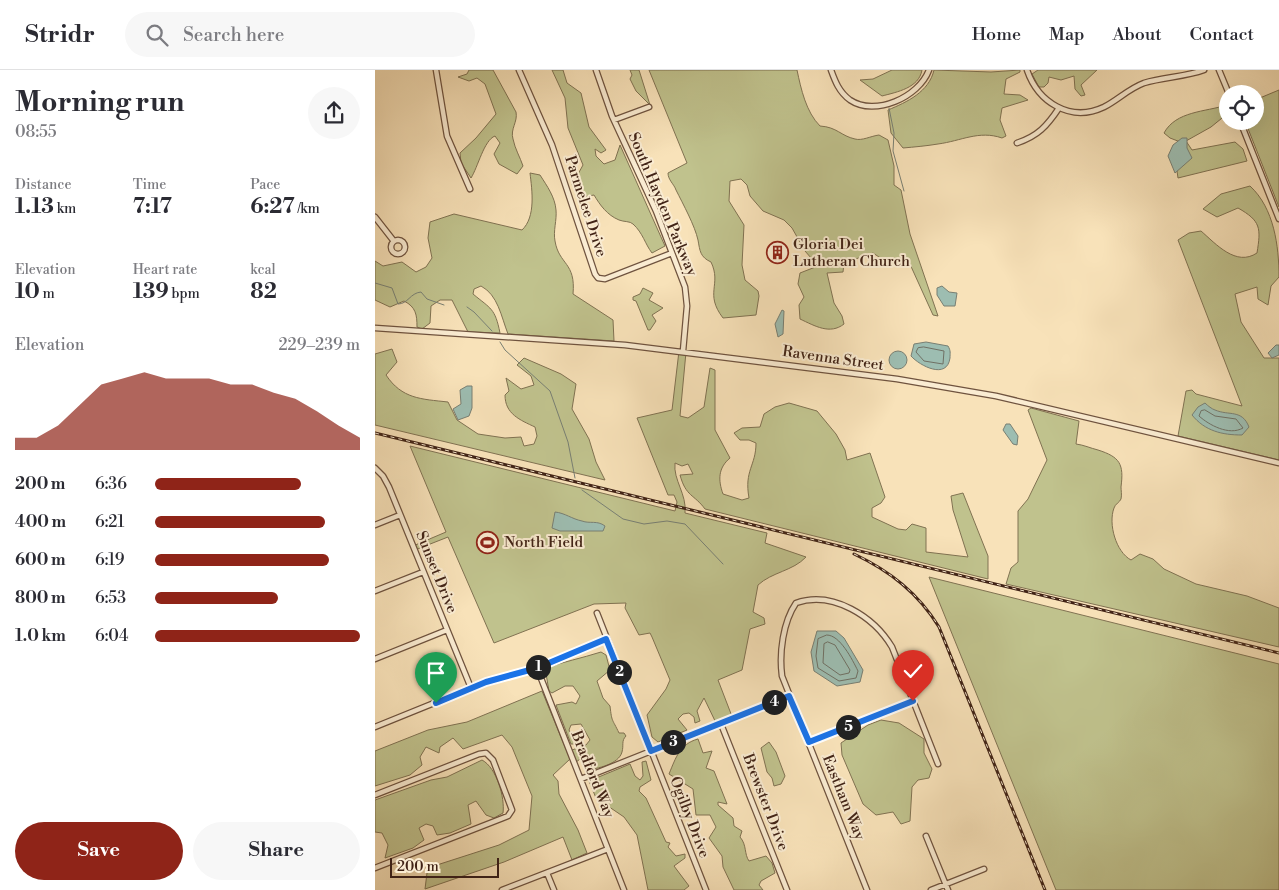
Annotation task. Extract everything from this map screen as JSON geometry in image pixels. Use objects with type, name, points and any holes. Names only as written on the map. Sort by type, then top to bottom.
[{"type":"street","points":[[436,70],[447,136],[469,189]]},
{"type":"street","name":"Parmelee Drive","points":[[519,70],[552,145],[595,274],[598,278],[605,279],[672,253]]},
{"type":"street","name":"South Hayden Parkway","points":[[596,70],[614,120],[672,253],[687,296],[683,351]]},
{"type":"street","points":[[831,70],[844,94],[852,101],[869,106],[886,104],[906,96],[922,84],[929,70]]},
{"type":"street","points":[[1027,70],[1039,93],[1059,108],[1079,112],[1095,110],[1127,90],[1144,83],[1204,70]]},
{"type":"street","points":[[1219,70],[1225,85]]},
{"type":"street","points":[[614,120],[649,106]]},
{"type":"street","points":[[1017,143],[1047,127],[1059,108]]},
{"type":"street","points":[[1244,130],[1279,219]]},
{"type":"street","points":[[375,217],[393,240]]},
{"type":"street","name":"Ravenna Street","points":[[375,328],[625,345],[810,366],[976,391],[1279,464]]},
{"type":"street","name":"Sunset Drive","points":[[375,468],[385,480],[471,688]]},
{"type":"street","points":[[375,525],[400,515]]},
{"type":"street","points":[[375,591],[423,572]]},
{"type":"street","name":"Eastham Way","points":[[867,890],[781,676],[781,659],[790,616],[794,606],[800,602],[833,603],[857,612],[873,623],[892,647],[913,701]]},
{"type":"street","name":"Ogilby Drive","points":[[597,613],[705,890]]},
{"type":"street","points":[[375,659],[447,630]]},
{"type":"street","points":[[375,728],[471,688],[537,668],[606,639]]},
{"type":"street","name":"Bradford Way","points":[[537,668],[624,890]]},
{"type":"street","points":[[581,779],[789,696]]},
{"type":"street","points":[[809,742],[913,701],[939,764]]},
{"type":"street","name":"Brewster Drive","points":[[721,724],[787,890]]},
{"type":"street","points":[[375,795],[479,754],[487,753],[493,760],[512,810],[508,816],[375,868]]},
{"type":"street","points":[[926,836],[947,887]]},
{"type":"street","points":[[502,890],[608,849]]},
{"type":"street","points":[[931,890],[947,887],[983,869]]},
{"type":"street","points":[[547,873],[554,890]]},
{"type":"green space","points":[[469,70],[493,70],[516,112],[512,135],[523,166],[517,174],[499,164],[494,154],[500,143],[495,136],[484,148],[471,178],[461,163],[460,153],[476,138],[496,114],[485,84],[477,78],[469,81],[458,77],[467,74]]},
{"type":"green space","points":[[552,70],[563,70],[567,83],[581,93],[589,127],[606,150],[601,153],[595,149],[596,156],[604,164],[615,160],[620,145],[665,246],[652,253],[633,224],[615,218],[604,209],[594,195],[583,197],[572,185],[583,165],[568,128],[565,98]]},
{"type":"green space","points":[[630,70],[639,70],[650,105],[636,91],[630,79],[632,75]]},
{"type":"green space","points":[[649,70],[797,70],[808,107],[820,126],[831,128],[855,139],[879,135],[888,140],[894,166],[894,185],[901,190],[910,234],[938,316],[933,315],[909,262],[905,259],[888,263],[873,253],[844,263],[843,272],[827,273],[834,303],[842,316],[844,324],[828,329],[817,327],[800,319],[799,305],[804,297],[798,284],[800,273],[818,266],[805,251],[792,228],[784,220],[763,211],[750,196],[747,185],[741,179],[730,181],[729,201],[744,225],[742,265],[745,280],[758,291],[759,296],[756,315],[723,318],[715,302],[715,277],[711,262],[701,253],[692,222],[668,175],[668,173],[687,163]]},
{"type":"green space","points":[[892,70],[922,70],[917,81],[912,85],[900,91],[882,96],[860,80],[873,79]]},
{"type":"green space","points":[[934,70],[991,72],[1020,70],[1020,72],[1006,79],[1004,94],[1020,95],[1028,100],[1002,108],[1000,120],[1006,136],[1002,138],[986,135],[903,148],[891,133],[888,110],[910,100],[922,90],[931,78]]},
{"type":"green space","points":[[1038,70],[1097,70],[1081,85],[1085,95],[1081,96],[1075,89],[1074,76],[1061,80],[1049,77],[1048,83],[1044,87],[1039,87],[1032,74]]},
{"type":"green space","points":[[1279,90],[1279,207],[1249,130],[1264,130],[1264,96]]},
{"type":"green space","points":[[1219,107],[1219,120],[1186,141],[1192,150],[1235,142],[1243,149],[1247,161],[1178,178],[1177,171],[1183,143],[1170,138],[1164,133],[1176,120],[1192,113]]},
{"type":"green space","points":[[530,173],[540,175],[554,201],[556,214],[555,241],[560,255],[570,269],[573,294],[613,320],[614,341],[508,334],[495,300],[481,286],[474,289],[473,294],[488,306],[494,314],[500,333],[468,332],[452,300],[440,300],[431,306],[430,323],[422,329],[417,327],[415,312],[408,303],[404,301],[390,307],[375,300],[375,261],[383,266],[402,262],[416,272],[426,267],[432,258],[428,238],[430,222],[454,214],[522,230],[531,211]]},
{"type":"green space","points":[[1250,186],[1265,205],[1274,228],[1279,277],[1271,286],[1268,305],[1258,299],[1257,287],[1235,294],[1241,322],[1264,358],[1279,358],[1279,460],[1178,436],[1186,391],[1192,390],[1196,394],[1242,406],[1178,240],[1189,233],[1201,231],[1234,256],[1249,257],[1257,253],[1259,231],[1258,226],[1251,217],[1238,208],[1217,217],[1203,209],[1221,194]]},
{"type":"green space","points":[[643,288],[653,293],[649,300],[663,308],[652,315],[656,321],[650,330],[648,330],[636,301],[633,300],[633,297],[640,294]]},
{"type":"green space","points":[[392,349],[397,362],[386,375],[399,389],[413,396],[448,402],[457,420],[478,434],[505,438],[521,437],[524,446],[534,444],[537,436],[535,427],[514,416],[508,407],[505,395],[509,391],[506,378],[521,389],[534,385],[531,376],[517,365],[524,358],[561,374],[576,384],[572,409],[589,439],[596,462],[605,480],[375,425],[375,354]]},
{"type":"green space","points":[[679,351],[686,352],[680,416],[688,418],[704,407],[710,368],[715,370],[715,430],[730,458],[723,466],[720,474],[723,494],[742,500],[749,498],[748,481],[756,443],[749,440],[740,440],[734,433],[742,428],[760,427],[764,414],[775,407],[789,403],[817,411],[836,434],[845,450],[847,460],[870,453],[885,497],[881,503],[872,508],[872,517],[898,529],[906,530],[912,524],[926,528],[926,552],[968,557],[953,510],[951,496],[963,493],[988,556],[988,579],[705,509],[682,482],[680,475],[693,474],[688,464],[682,466],[675,463],[676,475],[684,500],[685,513],[767,533],[765,543],[806,557],[801,562],[758,585],[753,612],[764,618],[765,624],[750,629],[742,670],[718,680],[733,719],[717,725],[704,698],[697,711],[700,721],[695,723],[694,717],[689,713],[683,714],[678,719],[687,730],[658,742],[652,737],[647,715],[666,689],[670,680],[650,633],[639,635],[625,608],[626,603],[594,604],[494,643],[448,537],[415,550],[413,546],[446,532],[410,446],[675,511],[677,502],[674,495],[668,495],[637,418],[672,410]]},
{"type":"green space","points":[[1031,408],[1079,421],[1076,444],[1105,453],[1119,462],[1122,472],[1121,497],[1115,505],[1112,522],[1117,544],[1126,556],[1131,560],[1140,554],[1153,559],[1164,569],[1196,584],[1247,596],[1279,608],[1279,647],[1006,584],[1011,568],[1018,562],[1018,511],[1028,499],[1047,460],[1028,410]]},
{"type":"green space","points":[[929,577],[1279,664],[1279,890],[1056,890]]},
{"type":"green space","points":[[601,652],[606,655],[610,670],[597,681],[603,698],[610,706],[612,718],[619,733],[624,733],[626,736],[623,741],[622,752],[617,760],[601,767],[586,770],[595,762],[594,755],[583,757],[576,762],[572,750],[586,745],[590,740],[581,724],[571,725],[569,730],[576,744],[571,744],[556,705],[572,702],[576,704],[580,696],[573,686],[565,686],[552,693],[549,691],[545,668]]},
{"type":"green space","points":[[542,691],[570,759],[553,775],[558,781],[559,794],[578,830],[587,853],[572,860],[563,837],[504,862],[425,889],[427,873],[440,864],[499,845],[529,830],[532,796],[512,747],[502,735],[463,749],[453,738],[440,747],[439,753],[426,747],[420,757],[422,765],[410,775],[375,786],[375,751],[428,730],[467,722]]},
{"type":"green space","points":[[881,720],[899,723],[924,739],[924,753],[932,769],[929,778],[918,780],[912,787],[910,821],[901,824],[893,812],[876,815],[863,804],[842,755],[841,743],[868,725]]},
{"type":"green space","points":[[698,739],[703,753],[712,751],[706,768],[714,771],[727,804],[718,802],[718,805],[733,818],[734,826],[742,831],[740,837],[744,843],[749,861],[766,856],[772,863],[775,873],[761,881],[759,885],[763,890],[734,890],[723,867],[722,856],[709,838],[716,827],[710,815],[696,815],[693,789],[669,774],[683,748]]},
{"type":"green space","points":[[769,742],[776,752],[785,776],[781,784],[774,786],[772,778],[767,772],[761,748]]},
{"type":"green space","points":[[482,760],[496,776],[503,800],[503,813],[494,818],[486,815],[476,801],[468,805],[471,824],[450,833],[437,835],[433,826],[426,824],[419,828],[424,840],[413,848],[385,858],[388,845],[382,833],[375,832],[375,800],[431,780],[447,777]]},
{"type":"green space","points":[[646,761],[651,780],[640,787],[639,791],[646,798],[666,842],[670,843],[668,847],[676,856],[685,854],[685,858],[674,866],[689,886],[684,890],[648,890],[637,835],[624,817],[596,798],[589,781],[630,764],[635,776],[640,780],[643,776],[642,762]]},
{"type":"water","points":[[1182,138],[1187,138],[1187,148],[1192,158],[1175,173],[1168,156],[1173,145]]},
{"type":"water","points":[[942,286],[949,292],[957,293],[955,306],[944,306],[937,295],[937,288]]},
{"type":"water","points":[[782,310],[784,311],[783,334],[778,337],[775,324]]},
{"type":"water","points":[[926,342],[948,346],[950,358],[948,365],[939,370],[933,369],[920,364],[911,356],[914,344]]},
{"type":"water","points":[[1276,345],[1279,345],[1279,355],[1272,358],[1268,353]]},
{"type":"water","points":[[894,351],[902,351],[907,356],[905,367],[894,369],[889,364],[889,356]]},
{"type":"water","points":[[467,386],[472,386],[472,408],[469,416],[458,420],[453,409],[461,404],[460,390]]},
{"type":"water","points":[[1205,403],[1220,412],[1239,415],[1246,421],[1249,427],[1242,435],[1221,433],[1202,425],[1192,415],[1198,407]]},
{"type":"water","points":[[1006,424],[1010,424],[1018,436],[1017,445],[1013,444],[1003,430]]},
{"type":"water","points":[[555,512],[585,522],[599,523],[605,526],[603,531],[560,531],[552,528]]},
{"type":"water","points":[[817,631],[836,631],[844,638],[863,670],[860,682],[837,686],[814,671],[811,652]]},
{"type":"waterway","points":[[889,108],[894,133],[893,151],[904,191]]},
{"type":"waterway","points":[[375,283],[392,288],[398,304],[421,292],[427,299],[444,305]]},
{"type":"waterway","points":[[467,307],[492,331]]},
{"type":"waterway","points":[[500,342],[505,350],[550,391],[568,442],[575,478]]},
{"type":"waterway","points":[[582,490],[623,519],[644,524],[667,521],[685,524],[723,564]]},
{"type":"railway","points":[[375,433],[1279,653]]},
{"type":"railway","points":[[854,554],[880,568],[902,584],[922,604],[939,627],[1045,890]]},
{"type":"place","name":"Gloria Dei Lutheran Church","points":[[777,253]]},
{"type":"place","name":"North Field","points":[[488,542]]},
{"type":"route","points":[[436,703],[486,682],[514,676],[537,668],[606,639],[651,751],[789,696],[809,742],[913,701]]}]
